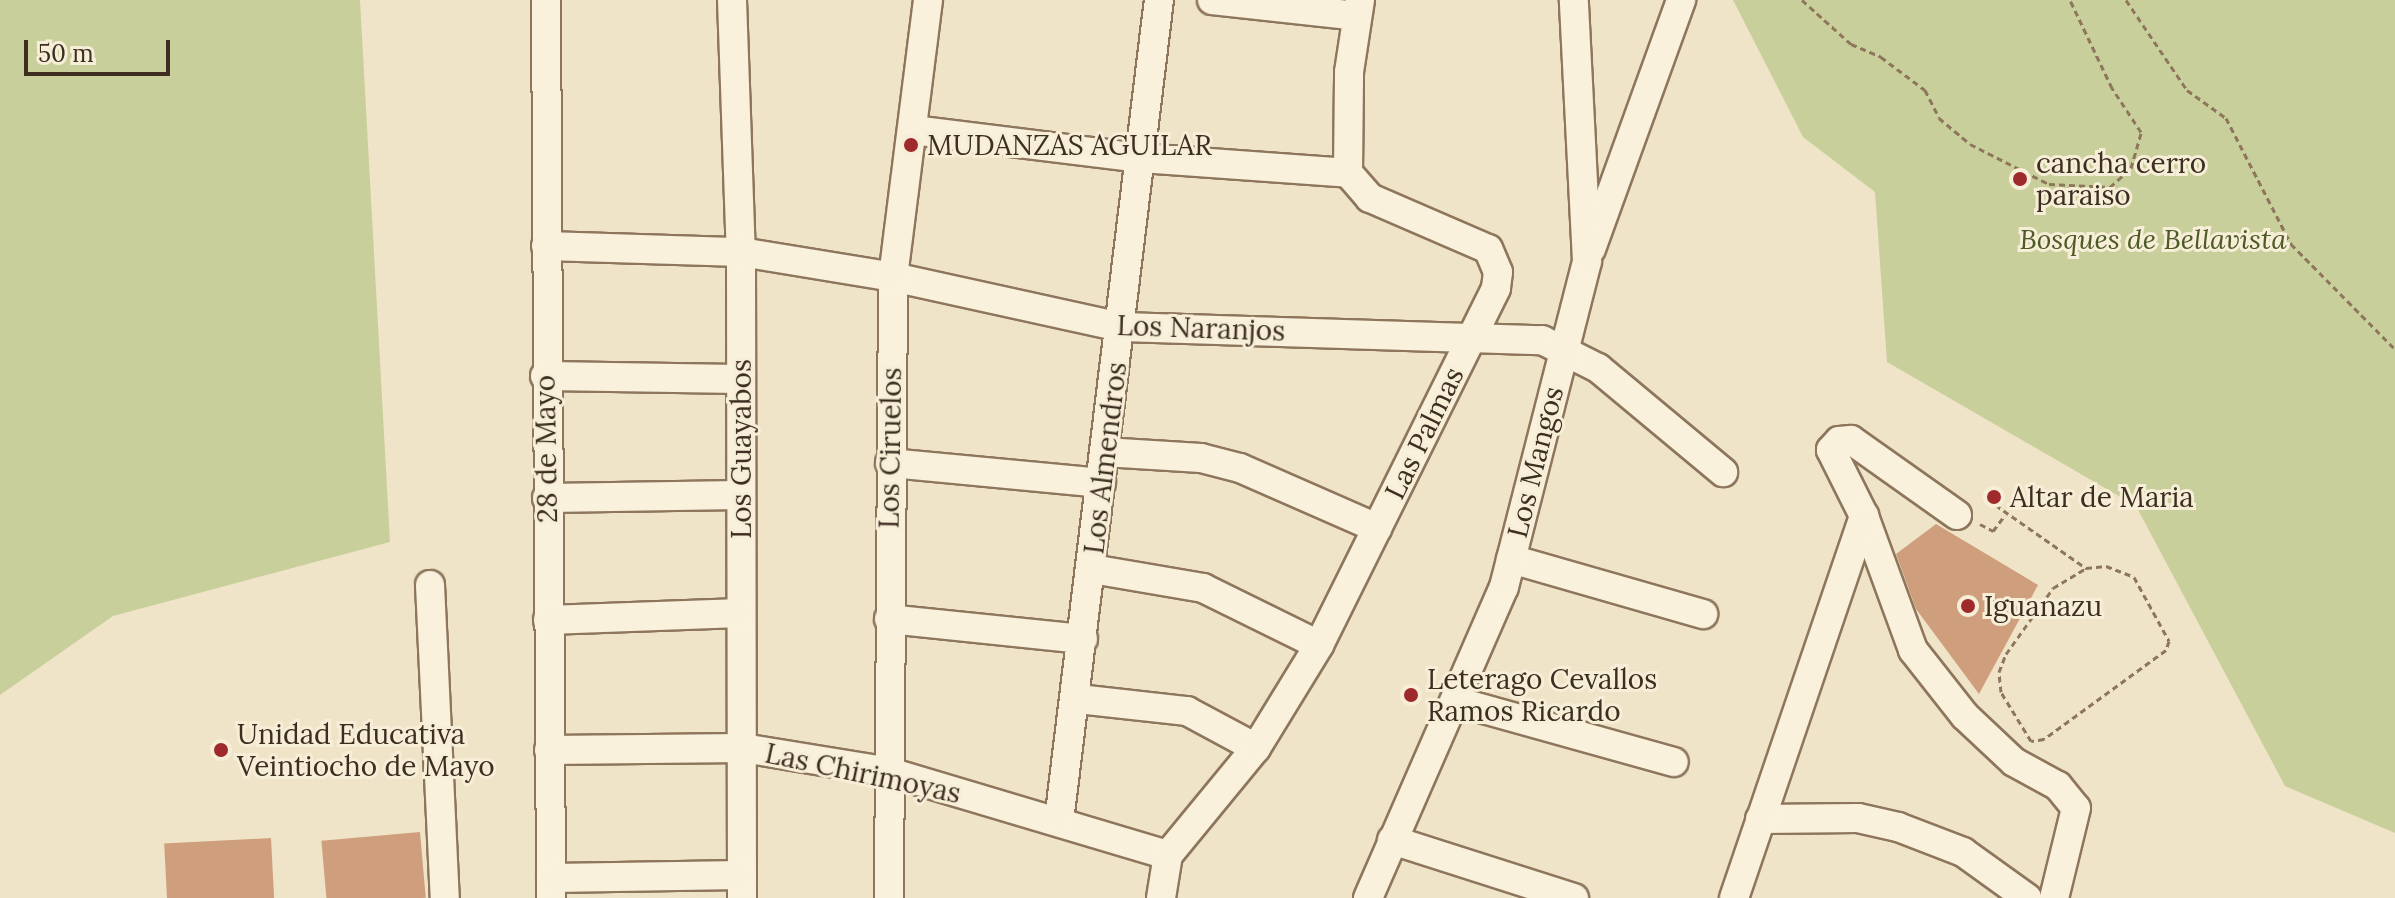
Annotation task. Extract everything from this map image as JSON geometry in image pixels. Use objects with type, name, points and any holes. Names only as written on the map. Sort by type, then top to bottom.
[{"type":"street","name":"28 de Mayo","points":[[546,0],[545,376],[551,888]]},
{"type":"street","name":"Los Guayabos","points":[[732,0],[741,252],[742,887]]},
{"type":"street","name":"Los Ciruelos","points":[[889,898],[893,277],[928,0]]},
{"type":"street","name":"Los Almendros","points":[[1059,821],[1078,699],[1104,452],[1159,0]]},
{"type":"street","points":[[913,130],[1141,158],[1348,173],[1349,72],[1358,8],[1212,0]]},
{"type":"street","name":"Los Mangos","points":[[1368,898],[1455,701],[1511,559],[1587,261],[1574,0]]},
{"type":"street","points":[[1587,261],[1681,0]]},
{"type":"street","name":"Las Palmas","points":[[1168,855],[1256,748],[1319,645],[1496,288],[1498,272],[1488,249],[1370,198],[1348,173]]},
{"type":"street","name":"Los Naranjos","points":[[546,246],[741,252],[893,277],[1121,327],[1542,340],[1564,349],[1623,387],[1723,472]]},
{"type":"street","points":[[545,376],[741,379]]},
{"type":"street","points":[[1957,515],[1851,440],[1839,441],[1831,450],[1833,460],[1864,516],[1913,650],[1965,716],[2014,762],[2058,786],[2076,808],[2054,898]]},
{"type":"street","points":[[1104,452],[1201,458],[1240,468],[1377,528]]},
{"type":"street","points":[[890,463],[1101,483]]},
{"type":"street","points":[[547,498],[741,495]]},
{"type":"street","points":[[1734,898],[1864,516]]},
{"type":"street","points":[[1511,559],[1703,614]]},
{"type":"street","points":[[1092,569],[1203,588],[1319,645]]},
{"type":"street","points":[[430,585],[445,898]]},
{"type":"street","points":[[548,620],[741,613]]},
{"type":"street","points":[[889,619],[1083,639]]},
{"type":"street","points":[[1078,699],[1187,711],[1256,748]]},
{"type":"street","points":[[1455,701],[1674,762]]},
{"type":"street","name":"Las Chirimoyas","points":[[549,750],[743,748],[889,772],[1168,855]]},
{"type":"street","points":[[1760,819],[1858,818],[1898,827],[1963,852],[2027,898]]},
{"type":"street","points":[[1392,840],[1574,898]]},
{"type":"street","points":[[1161,898],[1168,855]]},
{"type":"street","points":[[551,888],[742,887]]},
{"type":"path","points":[[1802,0],[1851,44],[1881,57],[1925,90],[1939,118],[1970,144],[2049,184],[2110,187],[2131,168],[2141,132],[2112,88],[2070,0]]},
{"type":"path","points":[[2126,0],[2187,90],[2226,118],[2291,244],[2395,349]]},
{"type":"path","points":[[1987,499],[2005,515],[2086,568],[2125,570],[2140,581],[2168,645],[2044,739],[2031,741],[2001,692],[1999,672],[2006,654],[2053,588],[2086,568]]},
{"type":"path","points":[[1957,515],[1972,529],[1977,522],[1993,531],[2005,515]]},
{"type":"green space","points":[[0,0],[360,0],[390,542],[113,616],[0,695]]},
{"type":"green space","name":"Bosques de Bellavista","points":[[1733,0],[2395,0],[2395,833],[2285,786],[2136,506],[1887,362],[1875,192],[1803,137]]},
{"type":"building","points":[[1936,524],[2038,585],[1979,694],[1916,609],[1896,554]]},
{"type":"building","points":[[420,832],[426,898],[326,898],[321,841]]},
{"type":"building","points":[[271,838],[274,898],[167,898],[164,844]]},
{"type":"place","name":"MUDANZAS AGUILAR","points":[[911,145]]},
{"type":"place","name":"cancha cerro paraiso","points":[[2020,179]]},
{"type":"place","name":"Altar de Maria","points":[[1994,497]]},
{"type":"place","name":"Iguanazu","points":[[1968,606]]},
{"type":"place","name":"Leterago Cevallos Ramos Ricardo","points":[[1411,695]]},
{"type":"place","name":"Unidad Educativa Veintiocho de Mayo","points":[[221,750]]}]
